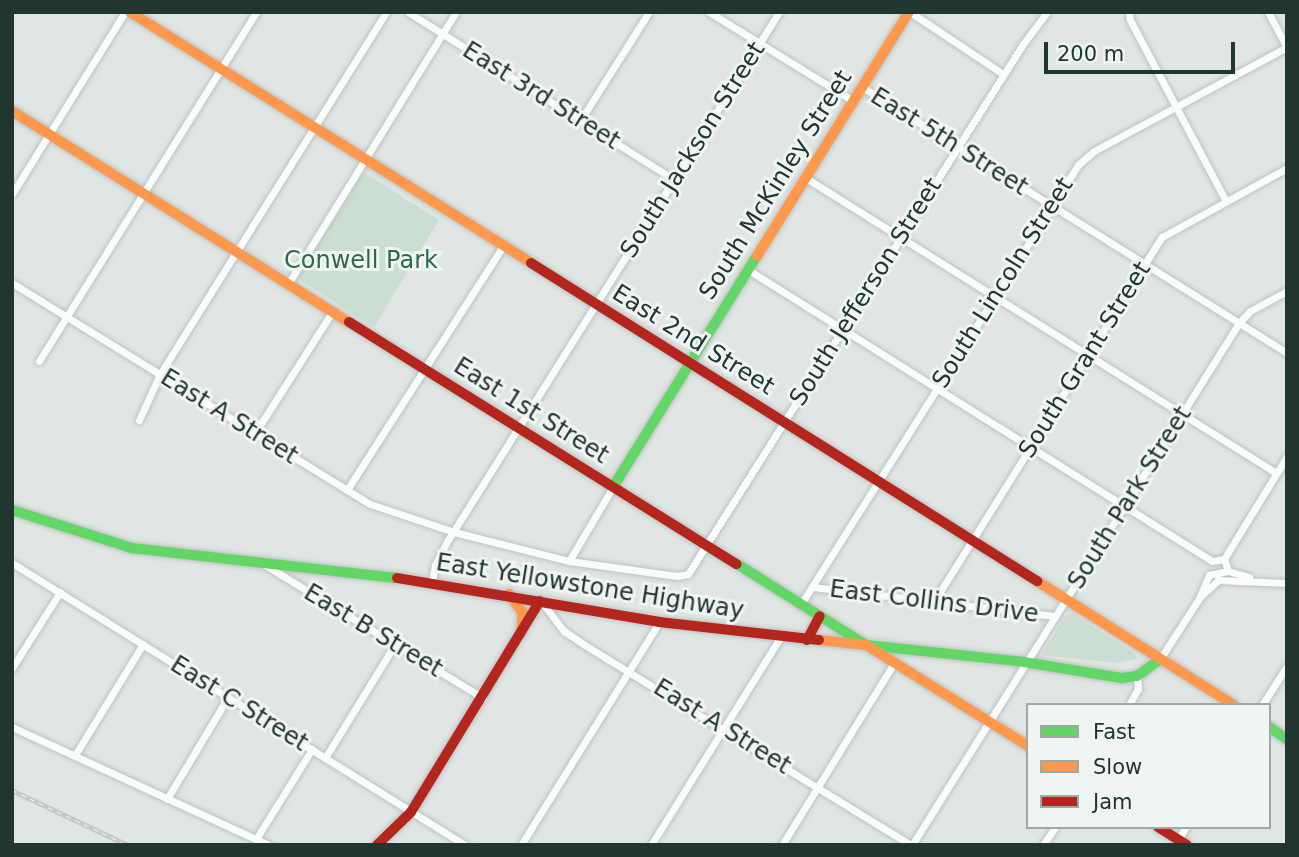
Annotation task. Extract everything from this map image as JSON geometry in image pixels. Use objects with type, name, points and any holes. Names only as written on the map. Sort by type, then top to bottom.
[{"type":"main road","name":"East 2nd Street","points":[[127,12],[691,362],[1231,703]]},
{"type":"main road","name":"South McKinley Street","points":[[613,487],[910,12]]},
{"type":"main road","name":"East 1st Street","points":[[12,111],[1026,746]]},
{"type":"main road","name":"East Yellowstone Highway","points":[[12,510],[132,548],[432,582],[659,622],[779,638],[1024,662],[1097,675],[1137,676]]},
{"type":"main road","points":[[509,594],[523,613],[521,633]]},
{"type":"main road","points":[[377,845],[411,812],[540,601]]},
{"type":"main road","points":[[807,640],[820,616]]},
{"type":"main road","points":[[1137,676],[1160,659]]},
{"type":"main road","points":[[1271,728],[1287,739]]},
{"type":"main road","points":[[1161,829],[1180,843]]},
{"type":"street","points":[[12,194],[127,12]]},
{"type":"street","points":[[38,361],[257,12]]},
{"type":"street","points":[[139,420],[160,374],[386,12]]},
{"type":"street","name":"East 3rd Street","points":[[408,12],[675,180]]},
{"type":"street","points":[[288,284],[456,12]]},
{"type":"street","points":[[580,121],[649,12]]},
{"type":"street","name":"East 5th Street","points":[[709,12],[853,101]]},
{"type":"street","name":"South Jackson Street","points":[[432,582],[435,565],[454,532],[779,12]]},
{"type":"street","points":[[910,12],[1003,74]]},
{"type":"street","name":"South Jefferson Street","points":[[569,561],[677,576],[688,574],[1003,74],[1047,12]]},
{"type":"street","points":[[1268,12],[1287,47]]},
{"type":"street","points":[[1129,13],[1226,201]]},
{"type":"street","name":"South Lincoln Street","points":[[801,604],[1078,165],[1094,151],[1287,47]]},
{"type":"street","name":"East 5th Street","points":[[862,87],[1287,353]]},
{"type":"street","name":"South Grant Street","points":[[933,603],[1162,237],[1287,168]]},
{"type":"street","points":[[806,178],[1276,473]]},
{"type":"street","points":[[347,490],[503,246]]},
{"type":"street","points":[[750,271],[1212,561],[1224,559],[1287,456]]},
{"type":"street","name":"East A Street","points":[[12,283],[370,504],[454,532]]},
{"type":"street","name":"South Park Street","points":[[911,845],[1239,323],[1250,311],[1287,291]]},
{"type":"street","points":[[255,433],[332,312]]},
{"type":"street","points":[[454,532],[569,561],[613,487]]},
{"type":"street","points":[[1224,559],[1228,570]]},
{"type":"street","points":[[1200,597],[1212,561]]},
{"type":"street","name":"East C Street","points":[[12,563],[465,845]]},
{"type":"street","name":"East B Street","points":[[264,564],[482,698]]},
{"type":"street","points":[[1209,575],[1228,570],[1255,580]]},
{"type":"street","points":[[1160,659],[1200,597],[1218,580],[1287,583]]},
{"type":"street","name":"East Collins Drive","points":[[812,587],[1055,616]]},
{"type":"street","points":[[12,668],[60,592]]},
{"type":"street","name":"East A Street","points":[[540,601],[564,631],[724,727],[911,845]]},
{"type":"street","points":[[521,845],[659,622]]},
{"type":"street","points":[[651,845],[779,638]]},
{"type":"street","points":[[325,758],[395,644]]},
{"type":"street","points":[[75,755],[144,645]]},
{"type":"street","points":[[782,845],[894,663]]},
{"type":"street","points":[[1263,703],[1287,666]]},
{"type":"street","points":[[1130,703],[1138,689],[1137,676]]},
{"type":"street","points":[[167,799],[228,696]]},
{"type":"street","points":[[12,727],[269,845]]},
{"type":"street","points":[[256,839],[312,749]]},
{"type":"street","points":[[1044,845],[1054,829]]},
{"type":"green space","name":"Conwell Park","points":[[363,172],[439,220],[374,327],[297,278]]},
{"type":"green space","points":[[1073,614],[1134,653],[1138,659],[1118,663],[1041,655],[1066,615]]},
{"type":"railway","points":[[12,790],[128,845]]},
{"type":"traffic: fast","points":[[613,487],[757,256]]},
{"type":"traffic: fast","points":[[12,510],[132,548],[397,578]]},
{"type":"traffic: fast","points":[[737,564],[866,645],[1024,662],[1122,678],[1137,676],[1160,659]]},
{"type":"traffic: fast","points":[[1271,728],[1287,739]]},
{"type":"traffic: slow","points":[[130,12],[531,263]]},
{"type":"traffic: slow","points":[[757,256],[909,12]]},
{"type":"traffic: slow","points":[[12,111],[349,322]]},
{"type":"traffic: slow","points":[[1037,581],[1231,703]]},
{"type":"traffic: slow","points":[[509,594],[523,613],[521,633]]},
{"type":"traffic: slow","points":[[819,640],[866,645],[1026,745]]},
{"type":"traffic: jam","points":[[531,263],[1037,581]]},
{"type":"traffic: jam","points":[[349,322],[737,564]]},
{"type":"traffic: jam","points":[[397,578],[659,622],[819,640]]},
{"type":"traffic: jam","points":[[377,845],[411,812],[540,601]]},
{"type":"traffic: jam","points":[[807,640],[820,616]]},
{"type":"traffic: jam","points":[[1161,829],[1187,845]]}]
